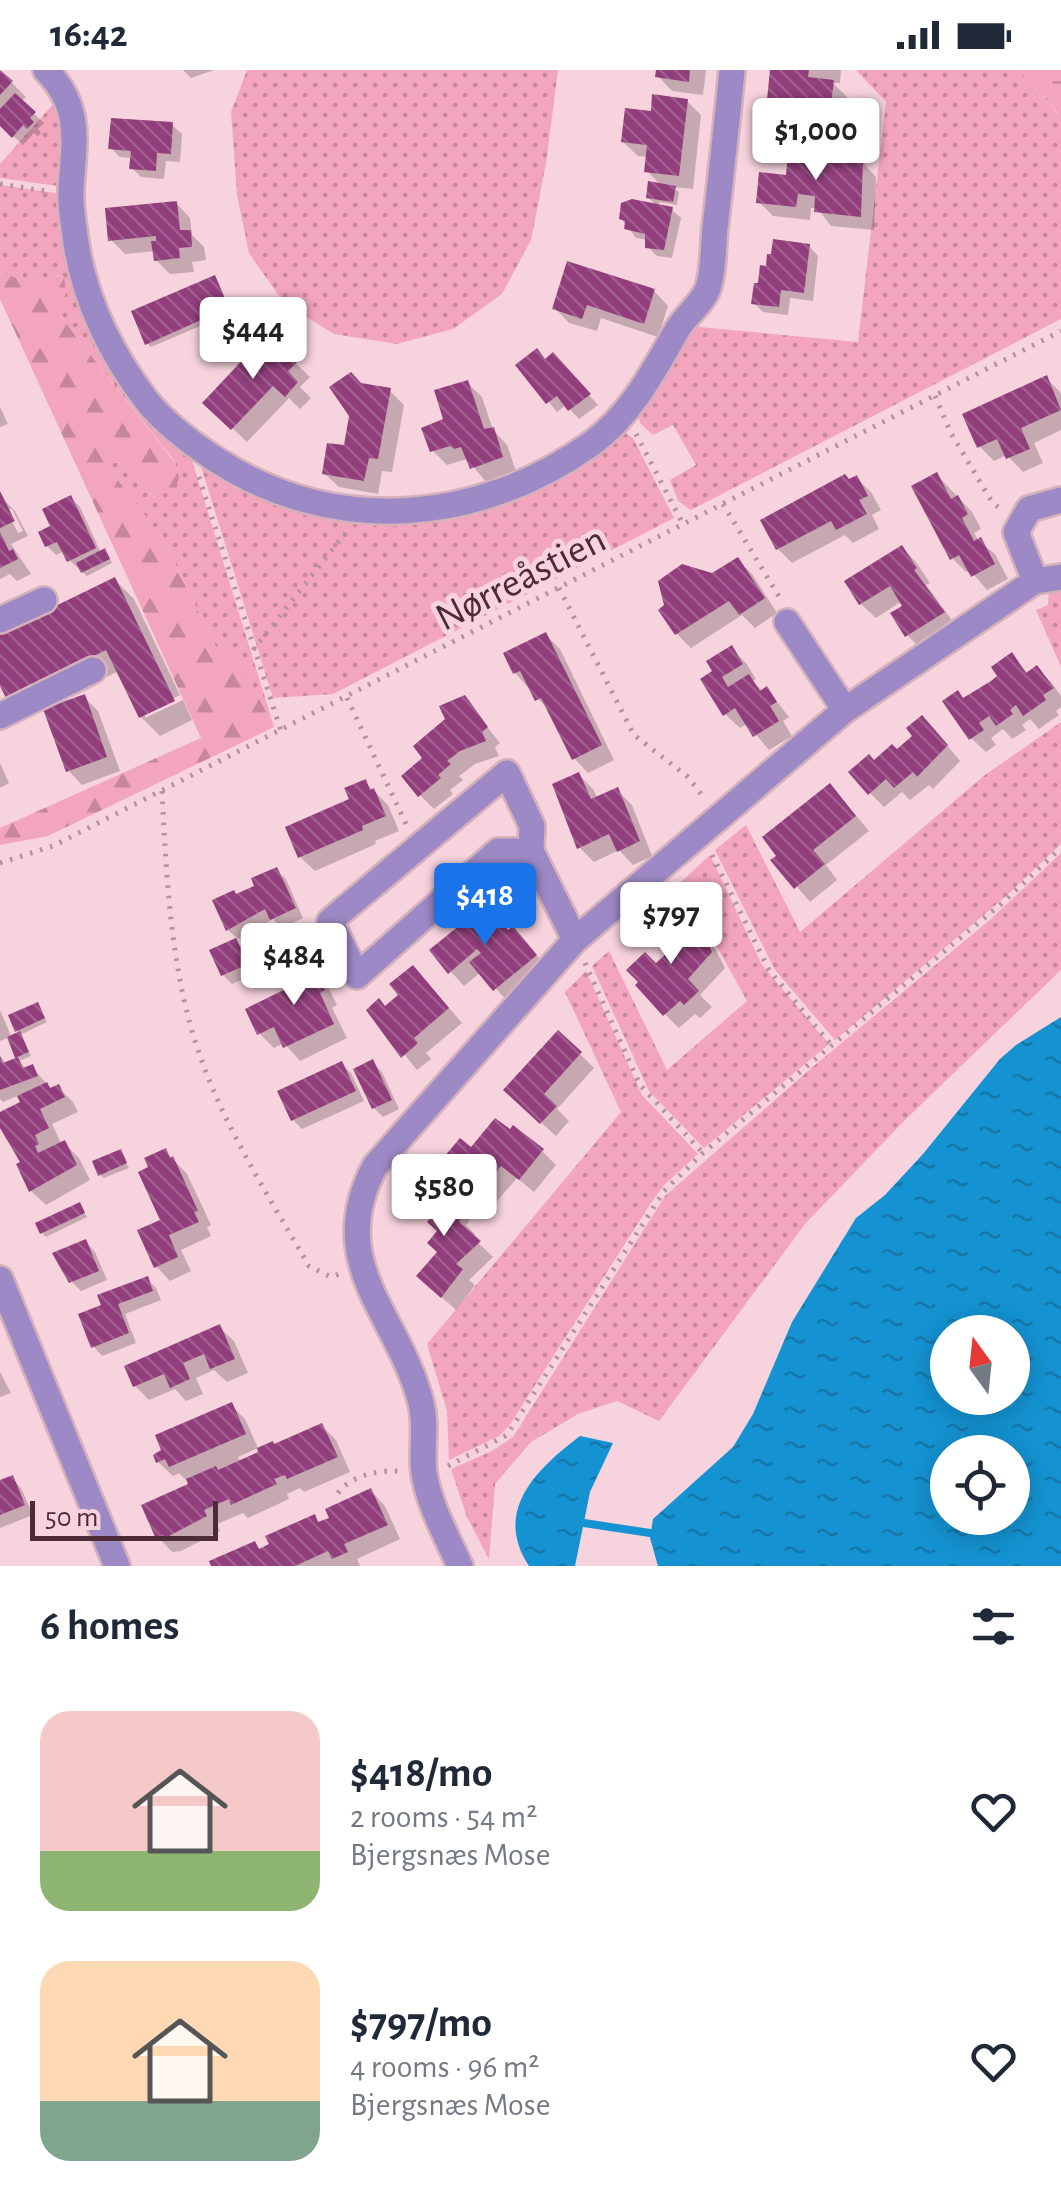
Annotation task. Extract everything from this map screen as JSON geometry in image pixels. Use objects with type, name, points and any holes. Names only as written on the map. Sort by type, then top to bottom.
[{"type":"street","points":[[46,70],[56,80],[69,107],[77,139],[70,194],[89,300],[108,342],[148,402],[192,444],[245,478],[304,500],[362,512],[428,509],[489,496],[538,475],[593,442],[644,389],[683,319],[708,290],[732,70]]},
{"type":"street","points":[[1034,581],[1016,532],[1029,509],[1061,500]]},
{"type":"street","points":[[460,1566],[424,1473],[422,1405],[362,1265],[355,1227],[361,1193],[375,1166],[710,825],[845,710],[1034,581],[1061,576]]},
{"type":"street","points":[[0,620],[44,600]]},
{"type":"street","points":[[787,622],[845,710]]},
{"type":"street","points":[[0,716],[93,670]]},
{"type":"street","points":[[531,851],[498,851],[356,976],[330,921],[507,773],[532,826],[531,851],[586,952]]},
{"type":"street","points":[[0,1279],[117,1566]]},
{"type":"path","points":[[0,184],[70,194]]},
{"type":"path","name":"Nørreåstien","points":[[0,863],[52,846],[162,792],[1061,330]]},
{"type":"path","points":[[934,396],[992,502],[1020,525]]},
{"type":"path","points":[[623,410],[684,524]]},
{"type":"path","points":[[192,444],[200,482],[281,731]]},
{"type":"path","points":[[723,504],[787,609],[787,622]]},
{"type":"path","points":[[253,650],[362,512]]},
{"type":"path","points":[[558,588],[634,736],[688,777],[769,970],[832,1046]]},
{"type":"path","points":[[347,698],[417,848]]},
{"type":"path","points":[[162,792],[170,923],[187,1014],[234,1138],[309,1266],[331,1277],[362,1265]]},
{"type":"path","points":[[338,1493],[342,1486],[380,1470],[424,1473],[466,1459],[508,1435],[664,1191],[1001,904],[1061,848]]},
{"type":"path","points":[[586,952],[640,1085],[704,1153]]},
{"type":"green space","points":[[247,70],[558,70],[531,240],[502,294],[453,329],[397,344],[334,334],[284,303],[249,253],[237,195],[231,112]]},
{"type":"green space","points":[[856,70],[1019,70],[1061,117],[1061,319],[691,510],[678,501],[670,480],[696,465],[673,425],[653,435],[640,423],[637,407],[689,326],[858,342],[886,102]]},
{"type":"green space","points":[[1019,70],[1061,70],[1061,117],[1058,113]]},
{"type":"green space","points":[[55,102],[65,128],[62,184],[0,178],[0,164]]},
{"type":"green space","points":[[0,185],[55,193],[62,198],[66,247],[190,454],[274,727],[239,660],[217,649],[163,539],[111,471],[111,463],[120,462],[154,497],[179,477],[175,462],[62,318],[58,308],[66,293],[59,275],[30,282],[0,271]]},
{"type":"green space","points":[[0,271],[29,281],[64,276],[66,293],[58,308],[62,318],[175,463],[179,477],[175,490],[154,497],[120,462],[111,463],[111,471],[163,539],[217,649],[239,660],[274,727],[48,836],[0,845],[0,828],[201,738],[0,299]]},
{"type":"green space","points":[[618,428],[633,438],[674,518],[333,694],[273,698],[199,460],[398,521]]},
{"type":"green space","points":[[1061,587],[1061,667],[1036,610],[1048,605],[1049,590]]},
{"type":"green space","points":[[1061,722],[1061,844],[1005,897],[835,1040],[775,970],[715,850],[746,825],[800,932],[985,775]]},
{"type":"green space","points":[[1061,853],[1061,970],[907,1118],[805,1224],[659,1421],[617,1401],[578,1414],[531,1442],[495,1484],[489,1559],[467,1517],[451,1469],[513,1437],[665,1196],[991,919]]},
{"type":"green space","points":[[710,855],[762,965],[829,1044],[704,1148],[649,1091],[592,966],[609,951],[667,1070],[747,1001],[681,882]]},
{"type":"green space","points":[[586,971],[642,1095],[698,1154],[664,1185],[649,1206],[509,1426],[499,1436],[449,1460],[447,1411],[427,1344],[621,1112],[565,992]]},
{"type":"water","points":[[1061,1017],[1061,1566],[658,1566],[650,1538],[653,1519],[733,1447],[753,1414],[792,1322],[856,1218],[885,1195],[923,1154],[1000,1059]]},
{"type":"water","points":[[580,1436],[613,1443],[590,1492],[575,1566],[529,1566],[515,1527],[518,1509],[536,1476]]},
{"type":"building","points":[[0,70],[13,81],[0,95]]},
{"type":"building","points":[[656,70],[690,70],[689,82],[655,77]]},
{"type":"building","points":[[770,70],[809,70],[808,77],[834,80],[831,105],[807,102],[804,133],[764,129]]},
{"type":"building","points":[[15,93],[36,112],[30,118],[34,122],[27,129],[23,125],[12,138],[0,126],[0,109]]},
{"type":"building","points":[[652,94],[688,99],[679,176],[644,172],[647,145],[621,142],[625,108],[651,111]]},
{"type":"building","points":[[111,118],[173,122],[171,154],[157,153],[156,171],[129,169],[131,151],[108,149]]},
{"type":"building","points":[[812,149],[843,152],[843,158],[863,160],[861,217],[814,212],[815,196],[798,194],[796,207],[756,203],[759,172],[786,175],[788,153],[812,155]]},
{"type":"building","points":[[648,181],[676,186],[673,202],[646,198]]},
{"type":"building","points":[[632,199],[673,207],[664,250],[645,248],[645,234],[624,229],[625,221],[619,219],[621,203]]},
{"type":"building","points":[[177,201],[180,230],[191,230],[192,247],[179,248],[180,258],[154,261],[151,241],[156,241],[156,236],[108,241],[105,208]]},
{"type":"building","points":[[773,239],[810,244],[804,293],[781,290],[779,307],[751,304],[760,265],[766,266]]},
{"type":"building","points":[[567,261],[655,289],[644,324],[587,305],[582,319],[552,309]]},
{"type":"building","points":[[215,275],[229,308],[224,310],[229,323],[206,333],[201,320],[145,345],[131,311]]},
{"type":"building","points":[[268,333],[298,361],[288,371],[298,382],[285,397],[273,386],[231,430],[202,403]]},
{"type":"building","points":[[537,348],[545,359],[553,352],[591,394],[568,411],[557,396],[546,404],[515,365]]},
{"type":"building","points":[[351,372],[361,383],[391,388],[378,459],[369,458],[364,481],[322,474],[327,443],[344,445],[349,416],[329,387]]},
{"type":"building","points":[[1047,375],[1061,410],[1021,428],[1030,449],[1006,459],[997,439],[977,448],[962,414]]},
{"type":"building","points":[[468,380],[484,429],[494,427],[503,457],[470,469],[461,447],[430,452],[421,428],[443,419],[434,390]]},
{"type":"building","points":[[937,472],[951,499],[958,495],[968,514],[962,518],[974,541],[981,537],[995,564],[971,577],[959,555],[950,560],[911,486]]},
{"type":"building","points":[[845,474],[849,479],[857,475],[868,496],[859,500],[867,514],[836,530],[831,521],[776,550],[760,520]]},
{"type":"building","points":[[0,491],[15,521],[0,528]]},
{"type":"building","points":[[71,495],[96,548],[67,562],[57,542],[45,547],[38,532],[50,526],[42,509]]},
{"type":"building","points":[[0,532],[9,551],[13,549],[18,559],[0,568]]},
{"type":"building","points":[[902,545],[917,568],[914,570],[945,612],[905,637],[890,613],[902,606],[890,586],[859,605],[844,581]]},
{"type":"building","points":[[105,548],[110,559],[81,573],[76,563]]},
{"type":"building","points":[[738,557],[765,598],[739,615],[729,601],[675,635],[658,610],[664,605],[658,581],[682,564],[712,573]]},
{"type":"building","points":[[115,577],[175,701],[139,718],[106,650],[6,698],[0,686],[0,633]]},
{"type":"building","points":[[546,632],[602,745],[572,760],[541,698],[535,701],[520,671],[513,674],[503,653]]},
{"type":"building","points":[[732,645],[743,664],[722,677],[728,687],[749,674],[760,691],[767,686],[777,702],[770,706],[779,721],[753,737],[735,708],[723,716],[700,679],[712,671],[706,661]]},
{"type":"building","points":[[1012,652],[1026,673],[1037,665],[1054,688],[1043,695],[1046,700],[1023,716],[1016,705],[1010,710],[1013,714],[996,726],[989,716],[979,723],[984,730],[969,740],[942,701],[958,690],[963,698],[991,681],[997,676],[991,667]]},
{"type":"building","points":[[85,694],[107,757],[66,772],[43,709]]},
{"type":"building","points":[[465,695],[488,727],[482,732],[486,741],[447,761],[451,764],[438,775],[441,778],[418,797],[401,776],[422,758],[413,746],[445,719],[439,706]]},
{"type":"building","points":[[922,715],[948,745],[917,777],[913,772],[894,788],[886,779],[868,795],[848,772],[869,754],[874,760],[892,744],[897,749],[912,736],[906,728]]},
{"type":"building","points":[[579,772],[591,799],[618,787],[640,841],[617,852],[609,834],[577,849],[552,784]]},
{"type":"building","points":[[366,779],[386,816],[298,858],[285,827],[349,799],[344,788]]},
{"type":"building","points":[[830,783],[856,816],[813,850],[825,864],[794,889],[770,860],[776,856],[762,837]]},
{"type":"building","points":[[277,867],[296,908],[270,920],[265,909],[226,931],[212,900],[254,886],[251,878]]},
{"type":"building","points":[[486,904],[508,930],[513,926],[537,955],[493,991],[469,962],[481,953],[477,949],[448,974],[429,950]]},
{"type":"building","points":[[676,914],[694,933],[687,939],[691,944],[703,933],[712,952],[688,979],[699,991],[663,1016],[626,970],[645,952],[656,963],[669,951],[653,934]]},
{"type":"building","points":[[236,938],[248,964],[221,976],[209,950]]},
{"type":"building","points":[[309,958],[325,990],[320,993],[334,1024],[283,1048],[274,1027],[257,1035],[245,1009],[296,984],[289,968]]},
{"type":"building","points":[[413,965],[449,1008],[414,1038],[418,1043],[401,1058],[366,1010],[379,998],[385,1006],[398,995],[389,984]]},
{"type":"building","points":[[38,1002],[45,1018],[15,1032],[8,1015]]},
{"type":"building","points":[[558,1030],[582,1052],[544,1094],[557,1106],[540,1124],[503,1090]]},
{"type":"building","points":[[20,1031],[29,1052],[15,1058],[7,1037]]},
{"type":"building","points":[[0,1056],[3,1063],[18,1057],[23,1068],[33,1064],[38,1076],[0,1090]]},
{"type":"building","points":[[373,1059],[392,1100],[372,1109],[353,1069]]},
{"type":"building","points":[[342,1061],[356,1091],[291,1121],[277,1091]]},
{"type":"building","points":[[47,1082],[50,1088],[59,1084],[65,1097],[40,1109],[49,1128],[35,1135],[39,1144],[35,1146],[38,1153],[65,1140],[77,1165],[29,1192],[16,1164],[20,1162],[0,1128],[0,1112],[20,1102],[17,1096]]},
{"type":"building","points":[[495,1118],[510,1129],[513,1125],[544,1149],[519,1180],[501,1166],[477,1195],[438,1164],[460,1138],[471,1147]]},
{"type":"building","points":[[166,1148],[198,1211],[194,1212],[199,1222],[169,1235],[178,1257],[154,1268],[137,1230],[160,1220],[138,1172],[148,1167],[144,1158]]},
{"type":"building","points":[[121,1149],[127,1163],[98,1176],[92,1161]]},
{"type":"building","points":[[429,1179],[458,1204],[453,1210],[462,1218],[459,1222],[481,1241],[456,1264],[463,1269],[441,1298],[416,1276],[437,1252],[427,1243],[437,1231],[427,1222],[432,1216],[412,1198]]},
{"type":"building","points":[[80,1202],[85,1213],[40,1234],[35,1223]]},
{"type":"building","points":[[86,1239],[99,1271],[69,1283],[52,1253]]},
{"type":"building","points":[[148,1276],[153,1291],[118,1304],[129,1333],[91,1348],[78,1314],[101,1305],[97,1295]]},
{"type":"building","points":[[220,1324],[235,1359],[210,1369],[204,1354],[183,1363],[190,1379],[170,1388],[164,1374],[133,1387],[124,1366]]},
{"type":"building","points":[[232,1402],[246,1434],[169,1467],[165,1459],[156,1463],[153,1455],[161,1450],[155,1435]]},
{"type":"building","points":[[322,1423],[338,1457],[287,1479],[285,1475],[274,1479],[277,1484],[231,1505],[229,1499],[204,1510],[207,1516],[156,1539],[141,1505],[188,1484],[186,1479],[216,1466],[218,1470],[258,1452],[257,1448]]},
{"type":"building","points":[[13,1475],[25,1505],[0,1515],[0,1480]]},
{"type":"building","points":[[371,1488],[388,1525],[344,1544],[348,1552],[332,1559],[328,1551],[295,1566],[211,1566],[209,1561],[255,1541],[259,1549],[269,1544],[265,1536],[315,1514],[318,1522],[329,1518],[325,1509]]},
{"type":"waterway","points":[[584,1523],[650,1533]]}]
